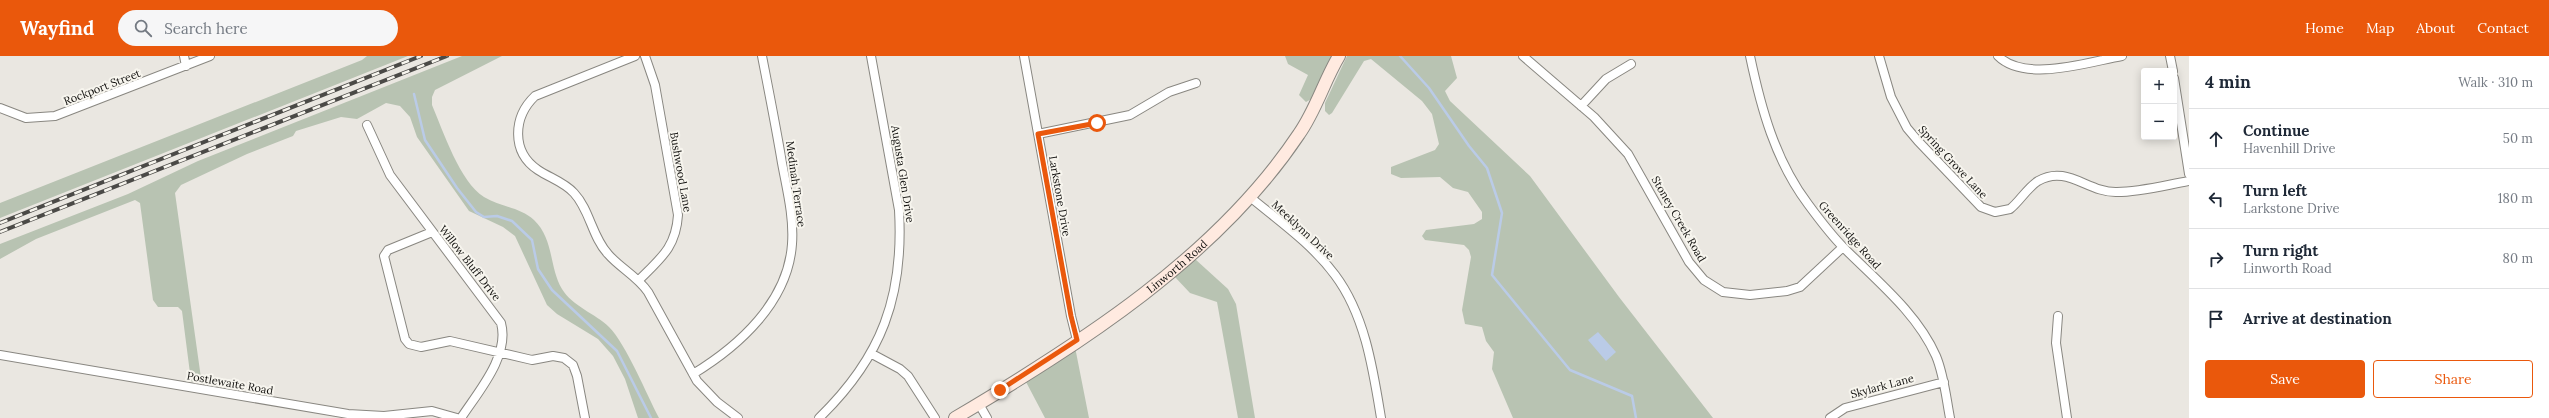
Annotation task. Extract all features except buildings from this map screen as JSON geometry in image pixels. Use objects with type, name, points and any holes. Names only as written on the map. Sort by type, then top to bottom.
[{"type":"main road","name":"Linworth Road","points":[[955,418],[1077,340],[1190,258],[1250,197],[1299,134],[1339,56]]},
{"type":"street","points":[[184,56],[186,66]]},
{"type":"street","name":"Rockport Street","points":[[0,108],[26,118],[55,116],[210,56]]},
{"type":"street","points":[[635,56],[535,96],[521,114],[517,133],[523,154],[529,163],[574,193],[581,201],[607,254],[639,280],[656,304],[693,374],[705,391],[738,418]]},
{"type":"street","name":"Bushwood Lane","points":[[639,280],[670,248],[677,232],[678,214],[655,85],[645,56]]},
{"type":"street","name":"Medinah Terrace","points":[[693,374],[716,360],[757,322],[771,305],[788,264],[792,245],[790,205],[762,56]]},
{"type":"street","name":"Augusta Glen Drive","points":[[820,418],[840,397],[872,354],[894,298],[900,231],[897,192],[871,56]]},
{"type":"street","name":"Larkstone Drive","points":[[1024,56],[1071,316],[1077,340]]},
{"type":"street","name":"Stoney Creek Road","points":[[1523,56],[1581,106],[1628,154],[1689,262],[1704,280],[1723,292],[1750,294],[1787,291],[1800,286],[1843,247]]},
{"type":"street","name":"Greenridge Road","points":[[1750,56],[1759,98],[1772,139],[1800,192],[1843,247],[1907,312],[1922,331],[1936,356],[1944,382],[1950,418]]},
{"type":"street","name":"Spring Grove Lane","points":[[1879,56],[1891,97],[1907,128],[1973,201],[1988,211],[2010,209],[2032,186],[2046,178],[2068,176],[2093,187],[2116,192],[2189,181]]},
{"type":"street","points":[[1998,56],[2013,66],[2027,70],[2041,70],[2122,56]]},
{"type":"street","points":[[2170,56],[2172,68]]},
{"type":"street","points":[[1581,106],[1606,80],[1631,64]]},
{"type":"street","points":[[1038,134],[1130,115],[1169,92],[1196,84]]},
{"type":"street","points":[[2177,97],[2189,174]]},
{"type":"street","name":"Willow Bluff Drive","points":[[367,125],[390,175],[498,317],[503,329],[499,353],[461,418]]},
{"type":"street","name":"Meeklynn Drive","points":[[1250,197],[1289,229],[1320,258],[1335,275],[1352,303],[1364,337],[1381,418]]},
{"type":"street","points":[[432,232],[388,250],[384,256],[405,339],[415,347],[450,341],[532,360],[553,356],[569,361],[577,376],[585,418]]},
{"type":"street","points":[[2058,316],[2056,343],[2067,418]]},
{"type":"street","points":[[872,354],[908,376],[935,418]]},
{"type":"street","name":"Postlewaite Road","points":[[0,355],[348,414],[384,416],[432,411],[457,418]]},
{"type":"street","name":"Skylark Lane","points":[[1830,418],[1838,410],[1944,382]]},
{"type":"street","points":[[979,404],[987,418]]},
{"type":"green space","points":[[367,56],[408,56],[0,218],[0,203],[362,60]]},
{"type":"green space","points":[[462,56],[502,56],[435,90],[432,97],[432,105],[447,142],[460,168],[475,190],[484,197],[523,212],[534,220],[545,236],[555,272],[562,289],[566,295],[578,305],[604,322],[616,335],[636,370],[659,418],[638,418],[625,379],[613,356],[598,339],[557,314],[547,305],[515,236],[503,227],[469,211],[417,137],[410,117],[400,106],[386,103],[357,119],[341,117],[296,131],[293,136],[247,154],[181,185],[175,193],[201,378],[195,383],[191,381],[182,311],[178,307],[158,307],[153,300],[140,203],[135,200],[36,239],[0,259],[0,244],[128,194],[198,161]]},
{"type":"green space","points":[[1285,56],[1332,56],[1313,98],[1306,102],[1299,95],[1308,75],[1288,64]]},
{"type":"green space","points":[[1347,56],[1451,56],[1457,78],[1445,91],[1450,101],[1530,176],[1619,297],[1713,418],[1513,418],[1492,369],[1494,352],[1486,341],[1482,327],[1465,324],[1462,310],[1471,257],[1469,250],[1464,245],[1425,240],[1422,236],[1426,230],[1474,224],[1482,219],[1482,212],[1468,192],[1453,188],[1440,177],[1401,178],[1391,174],[1391,167],[1435,150],[1439,144],[1432,114],[1422,101],[1371,59],[1364,61],[1332,113],[1329,115],[1325,111],[1325,103]]},
{"type":"green space","points":[[1195,259],[1228,289],[1236,304],[1255,418],[1238,418],[1217,302],[1190,293],[1174,276]]},
{"type":"green space","points":[[1075,347],[1089,418],[1045,418],[1025,380]]},
{"type":"water","points":[[1598,332],[1616,352],[1606,361],[1588,340]]},
{"type":"waterway","points":[[1400,56],[1429,88],[1469,146],[1487,168],[1502,213],[1492,275],[1570,370],[1632,396],[1636,418]]},
{"type":"waterway","points":[[414,94],[425,140],[457,188],[476,212],[484,217],[497,216],[512,221],[532,240],[538,269],[552,290],[617,351],[651,418]]},
{"type":"railway","points":[[0,223],[421,56]]},
{"type":"railway","points":[[0,232],[447,56]]},
{"type":"route","points":[[1000,390],[1077,340],[1071,316],[1038,134],[1097,123]]}]
